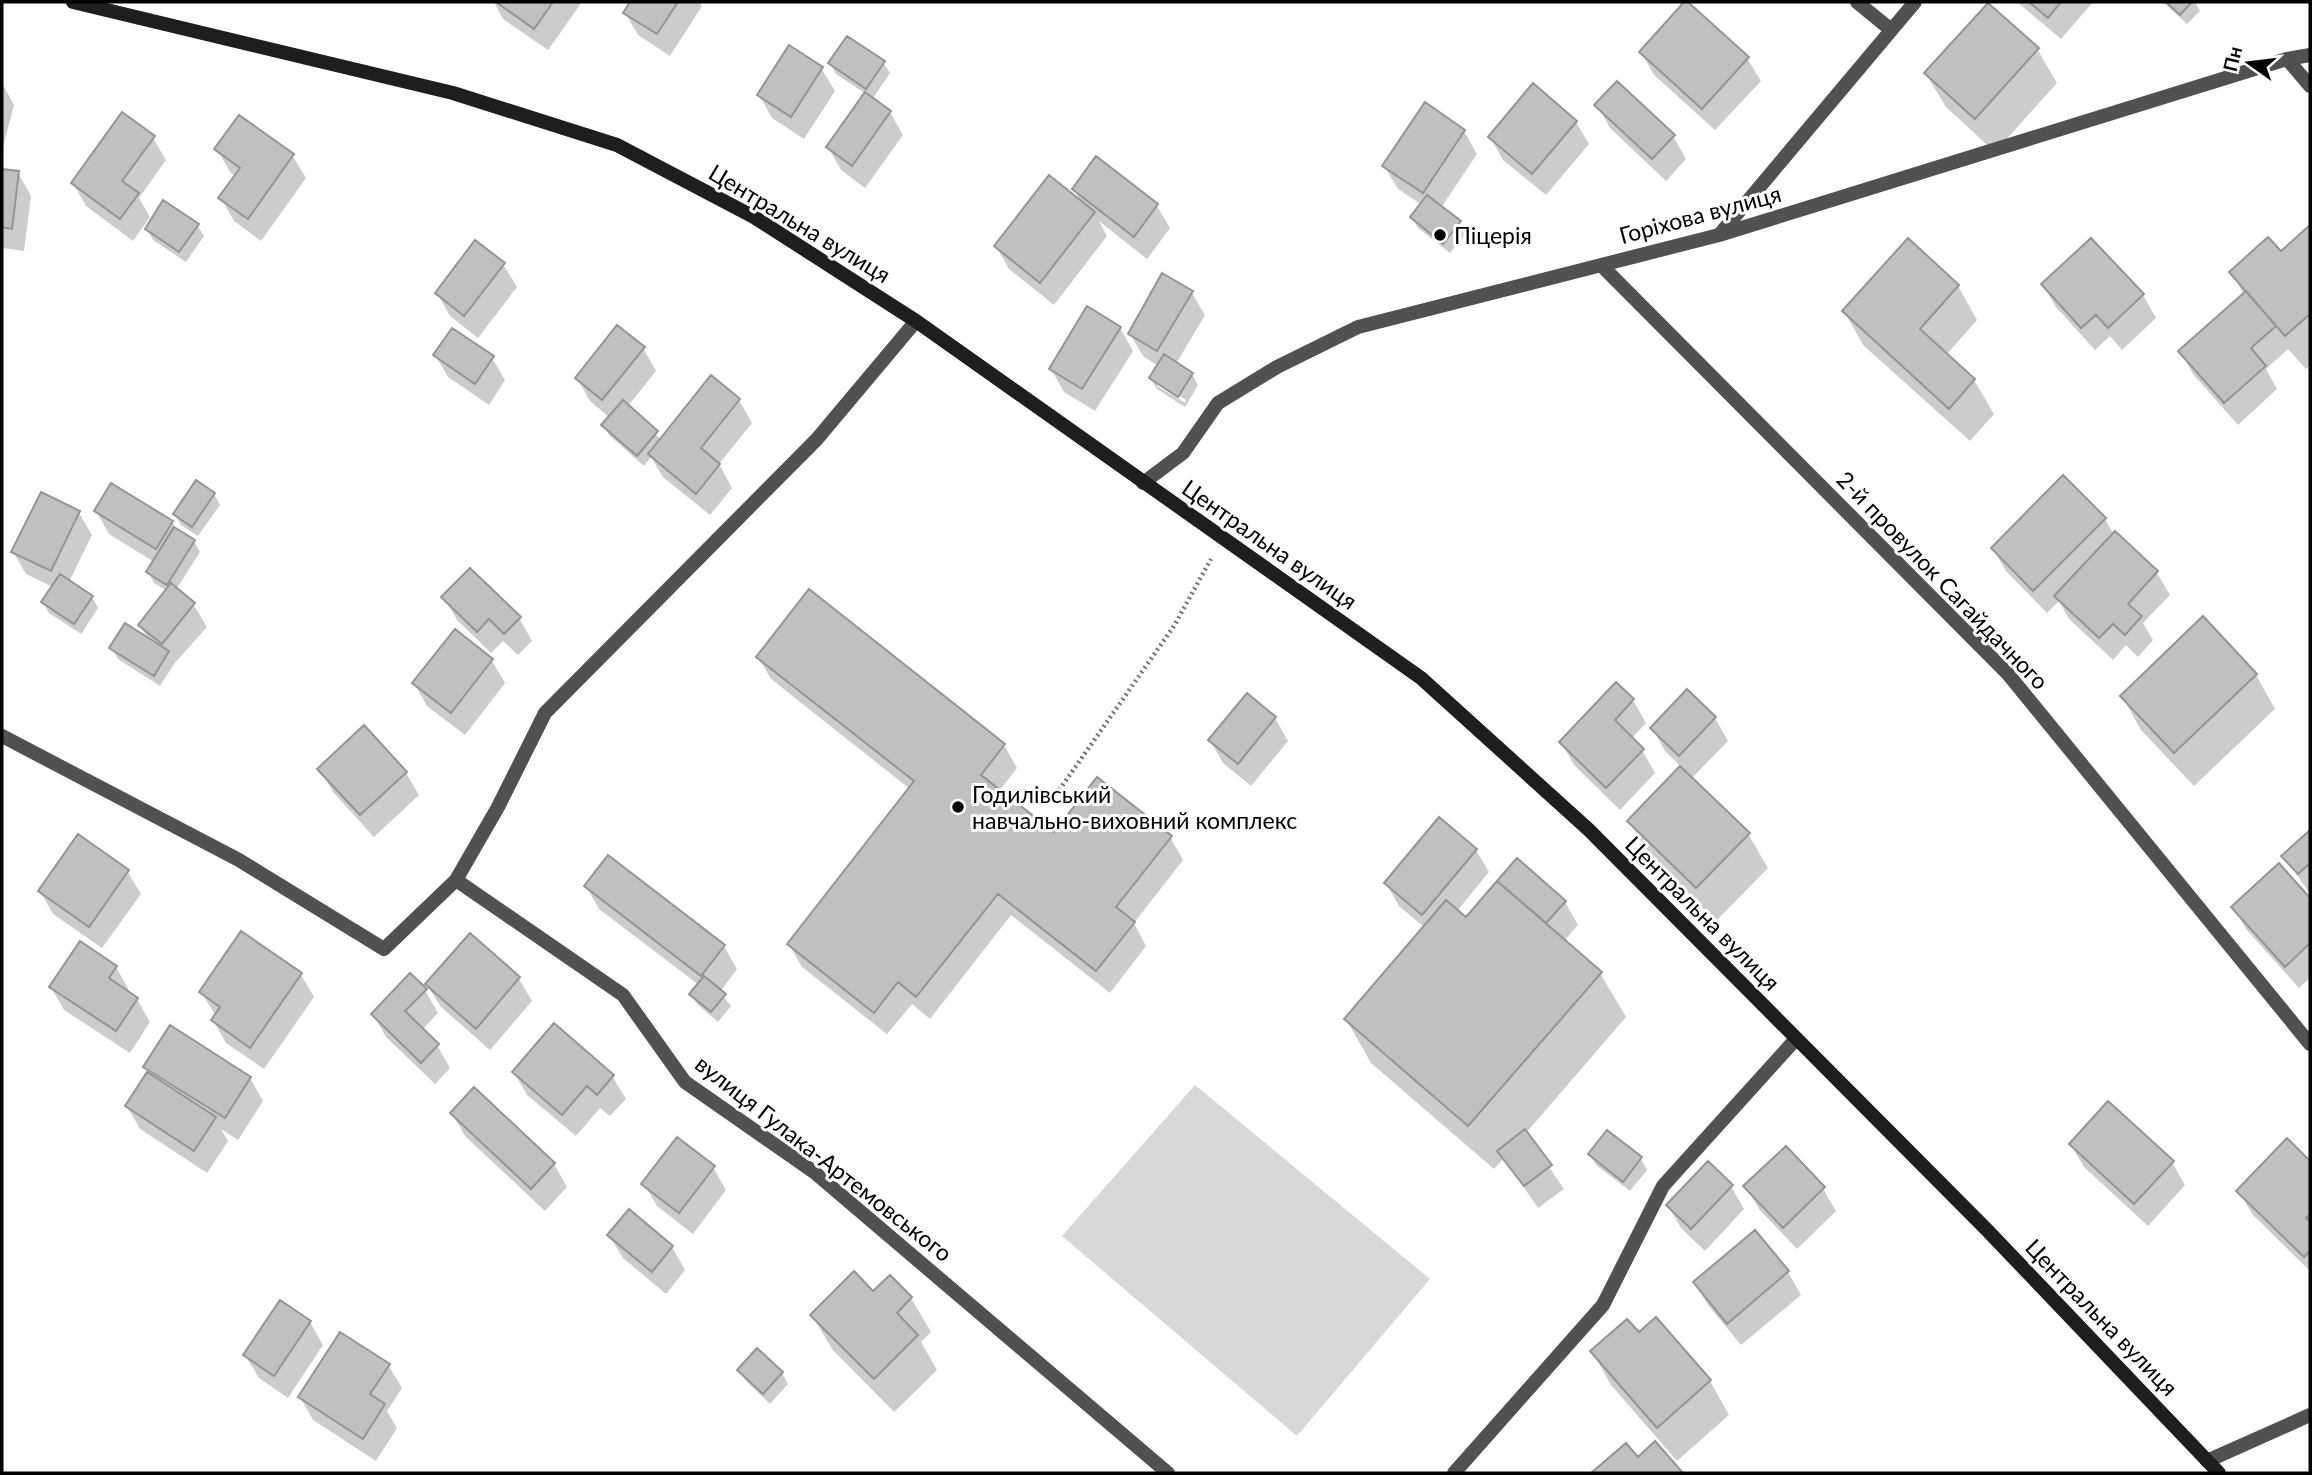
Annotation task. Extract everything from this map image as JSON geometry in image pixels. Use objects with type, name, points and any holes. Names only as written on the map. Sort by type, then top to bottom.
[{"type":"main road","name":"Центральна вулиця","points":[[73,2],[453,93],[617,145],[754,217],[916,321],[1421,678],[1589,830],[1988,1231],[2219,1473]]},
{"type":"street","points":[[1857,2],[1890,29]]},
{"type":"street","points":[[1719,235],[1915,2]]},
{"type":"street","name":"Горіхова вулиця","points":[[1143,482],[1183,453],[1218,403],[1277,367],[1358,327],[1719,235],[2287,58],[2310,55]]},
{"type":"street","points":[[2287,58],[2310,86]]},
{"type":"street","name":"2-й провулок Сагайдачного","points":[[1601,265],[2008,674],[2310,1044]]},
{"type":"street","points":[[2,736],[239,860],[384,949],[456,880],[498,807],[544,713],[817,439],[916,321]]},
{"type":"street","name":"вулиця Гулака-Артемовського","points":[[456,880],[623,995],[685,1082],[814,1172],[1168,1473]]},
{"type":"street","points":[[1454,1473],[1603,1305],[1663,1186],[1795,1040]]},
{"type":"street","points":[[2207,1461],[2310,1415]]},
{"type":"path","points":[[1053,799],[1174,626],[1223,537]]},
{"type":"shaded area","points":[[1195,1085],[1430,1279],[1297,1436],[1062,1236]]},
{"type":"building","points":[[496,2],[553,2],[534,29]]},
{"type":"building","points":[[630,2],[678,2],[657,34],[623,13]]},
{"type":"building","points":[[1684,2],[1688,2],[1749,57],[1702,109],[1639,52]]},
{"type":"building","points":[[2029,2],[2061,2],[2048,18]]},
{"type":"building","points":[[2166,2],[2192,2],[2180,15]]},
{"type":"building","points":[[1988,3],[2039,48],[1975,119],[1924,73]]},
{"type":"building","points":[[847,36],[885,61],[866,89],[828,63]]},
{"type":"building","points":[[789,45],[823,67],[791,117],[757,95]]},
{"type":"building","points":[[1617,81],[1675,135],[1652,159],[1594,105]]},
{"type":"building","points":[[1533,83],[1577,121],[1532,174],[1488,137]]},
{"type":"building","points":[[865,92],[891,111],[852,166],[826,147]]},
{"type":"building","points":[[1425,102],[1465,130],[1423,193],[1382,166]]},
{"type":"building","points":[[122,112],[155,136],[122,181],[139,193],[120,219],[71,183]]},
{"type":"building","points":[[239,115],[294,154],[248,219],[218,198],[240,168],[214,149]]},
{"type":"building","points":[[1096,156],[1158,204],[1134,237],[1072,189]]},
{"type":"building","points":[[2,169],[19,171],[12,229],[2,227]]},
{"type":"building","points":[[1049,175],[1095,212],[1040,283],[994,246]]},
{"type":"building","points":[[1427,195],[1461,221],[1443,244],[1410,217]]},
{"type":"building","points":[[163,200],[199,224],[179,252],[145,229]]},
{"type":"building","points":[[2310,225],[2310,314],[2285,336],[2229,272],[2268,237],[2281,251]]},
{"type":"building","points":[[1908,238],[1959,285],[1920,329],[1975,379],[1949,409],[1842,311]]},
{"type":"building","points":[[2091,238],[2144,294],[2108,328],[2096,315],[2081,328],[2041,284]]},
{"type":"building","points":[[475,240],[505,263],[464,316],[435,293]]},
{"type":"building","points":[[1162,273],[1193,291],[1157,351],[1128,334]]},
{"type":"building","points":[[2246,291],[2276,326],[2251,348],[2266,366],[2224,403],[2178,351]]},
{"type":"building","points":[[1087,306],[1121,327],[1082,389],[1049,369]]},
{"type":"building","points":[[617,325],[645,347],[602,400],[575,378]]},
{"type":"building","points":[[452,328],[494,356],[475,384],[433,355]]},
{"type":"building","points":[[1164,354],[1193,373],[1178,397],[1149,378]]},
{"type":"building","points":[[711,375],[740,399],[701,448],[720,464],[696,494],[648,454]]},
{"type":"building","points":[[623,400],[658,431],[637,456],[601,425]]},
{"type":"building","points":[[2063,475],[2106,518],[2033,591],[1991,548]]},
{"type":"building","points":[[196,480],[215,493],[192,527],[173,514]]},
{"type":"building","points":[[111,483],[173,521],[156,549],[94,511]]},
{"type":"building","points":[[41,492],[80,511],[51,571],[11,552]]},
{"type":"building","points":[[174,527],[195,540],[167,585],[146,572]]},
{"type":"building","points":[[2115,531],[2158,571],[2128,604],[2142,616],[2125,635],[2113,624],[2099,638],[2054,596]]},
{"type":"building","points":[[470,568],[521,617],[504,634],[489,619],[477,632],[441,597]]},
{"type":"building","points":[[60,574],[93,596],[74,624],[41,602]]},
{"type":"building","points":[[171,583],[195,603],[162,644],[138,625]]},
{"type":"building","name":"Годилівський навчально-виховний комплекс","points":[[809,589],[1005,744],[981,775],[1054,832],[1097,777],[1172,836],[1116,907],[1135,922],[1096,971],[998,894],[916,997],[898,982],[874,1013],[787,944],[914,781],[756,657]]},
{"type":"building","points":[[2203,616],[2257,674],[2174,753],[2120,696]]},
{"type":"building","points":[[125,623],[169,651],[154,676],[109,648]]},
{"type":"building","points":[[455,629],[493,659],[451,713],[412,683]]},
{"type":"building","points":[[1616,682],[1634,699],[1615,720],[1644,749],[1606,788],[1559,742]]},
{"type":"building","points":[[1687,689],[1716,717],[1679,756],[1650,728]]},
{"type":"building","points":[[1247,693],[1276,717],[1238,764],[1208,740]]},
{"type":"building","points":[[364,725],[407,772],[360,815],[317,769]]},
{"type":"building","points":[[1680,766],[1750,833],[1696,888],[1627,821]]},
{"type":"building","points":[[1439,817],[1477,849],[1422,915],[1384,883]]},
{"type":"building","points":[[2310,830],[2310,863],[2298,874],[2281,856]]},
{"type":"building","points":[[78,834],[129,870],[89,927],[38,891]]},
{"type":"building","points":[[608,855],[725,945],[701,976],[584,886]]},
{"type":"building","points":[[1517,858],[1566,901],[1546,923],[1497,881]]},
{"type":"building","points":[[2279,863],[2310,898],[2310,943],[2285,967],[2231,907]]},
{"type":"building","points":[[1497,881],[1602,972],[1468,1126],[1344,1019],[1446,900],[1466,917]]},
{"type":"building","points":[[241,931],[302,973],[250,1048],[211,1020],[220,1007],[199,992]]},
{"type":"building","points":[[470,933],[520,977],[476,1029],[425,984]]},
{"type":"building","points":[[80,941],[117,966],[109,978],[138,998],[116,1031],[49,987]]},
{"type":"building","points":[[410,973],[427,989],[405,1011],[439,1044],[421,1063],[371,1014]]},
{"type":"building","points":[[704,976],[726,994],[711,1012],[689,994]]},
{"type":"building","points":[[554,1023],[614,1075],[597,1095],[587,1086],[562,1115],[512,1072]]},
{"type":"building","points":[[170,1025],[251,1077],[225,1118],[143,1067]]},
{"type":"building","points":[[147,1072],[216,1117],[194,1151],[125,1106]]},
{"type":"building","points":[[474,1087],[555,1163],[531,1189],[450,1113]]},
{"type":"building","points":[[2108,1101],[2174,1161],[2134,1204],[2069,1144]]},
{"type":"building","points":[[1525,1129],[1552,1165],[1524,1186],[1497,1151]]},
{"type":"building","points":[[1607,1130],[1642,1157],[1623,1182],[1588,1154]]},
{"type":"building","points":[[677,1137],[715,1166],[679,1213],[641,1184]]},
{"type":"building","points":[[2287,1138],[2310,1161],[2310,1214],[2306,1218],[2310,1222],[2310,1251],[2304,1257],[2236,1191]]},
{"type":"building","points":[[1786,1146],[1825,1187],[1783,1228],[1743,1186]]},
{"type":"building","points":[[1708,1161],[1733,1185],[1691,1229],[1666,1205]]},
{"type":"building","points":[[629,1209],[673,1246],[652,1272],[607,1235]]},
{"type":"building","points":[[1755,1230],[1789,1271],[1727,1324],[1693,1282]]},
{"type":"building","points":[[854,1271],[873,1291],[890,1275],[912,1297],[897,1313],[918,1335],[874,1379],[810,1315]]},
{"type":"building","points":[[280,1300],[311,1321],[274,1376],[243,1355]]},
{"type":"building","points":[[1656,1317],[1711,1380],[1657,1428],[1590,1351],[1627,1319],[1639,1332]]},
{"type":"building","points":[[340,1332],[390,1364],[370,1394],[385,1404],[363,1439],[298,1397]]},
{"type":"building","points":[[757,1348],[783,1372],[763,1394],[737,1370]]},
{"type":"building","points":[[1655,1441],[1683,1473],[1591,1473],[1626,1443],[1638,1457]]},
{"type":"place","name":"Піцерія","points":[[1440,235]]},
{"type":"place","name":"Годилівський навчально-виховний комплекс","points":[[958,807]]}]
